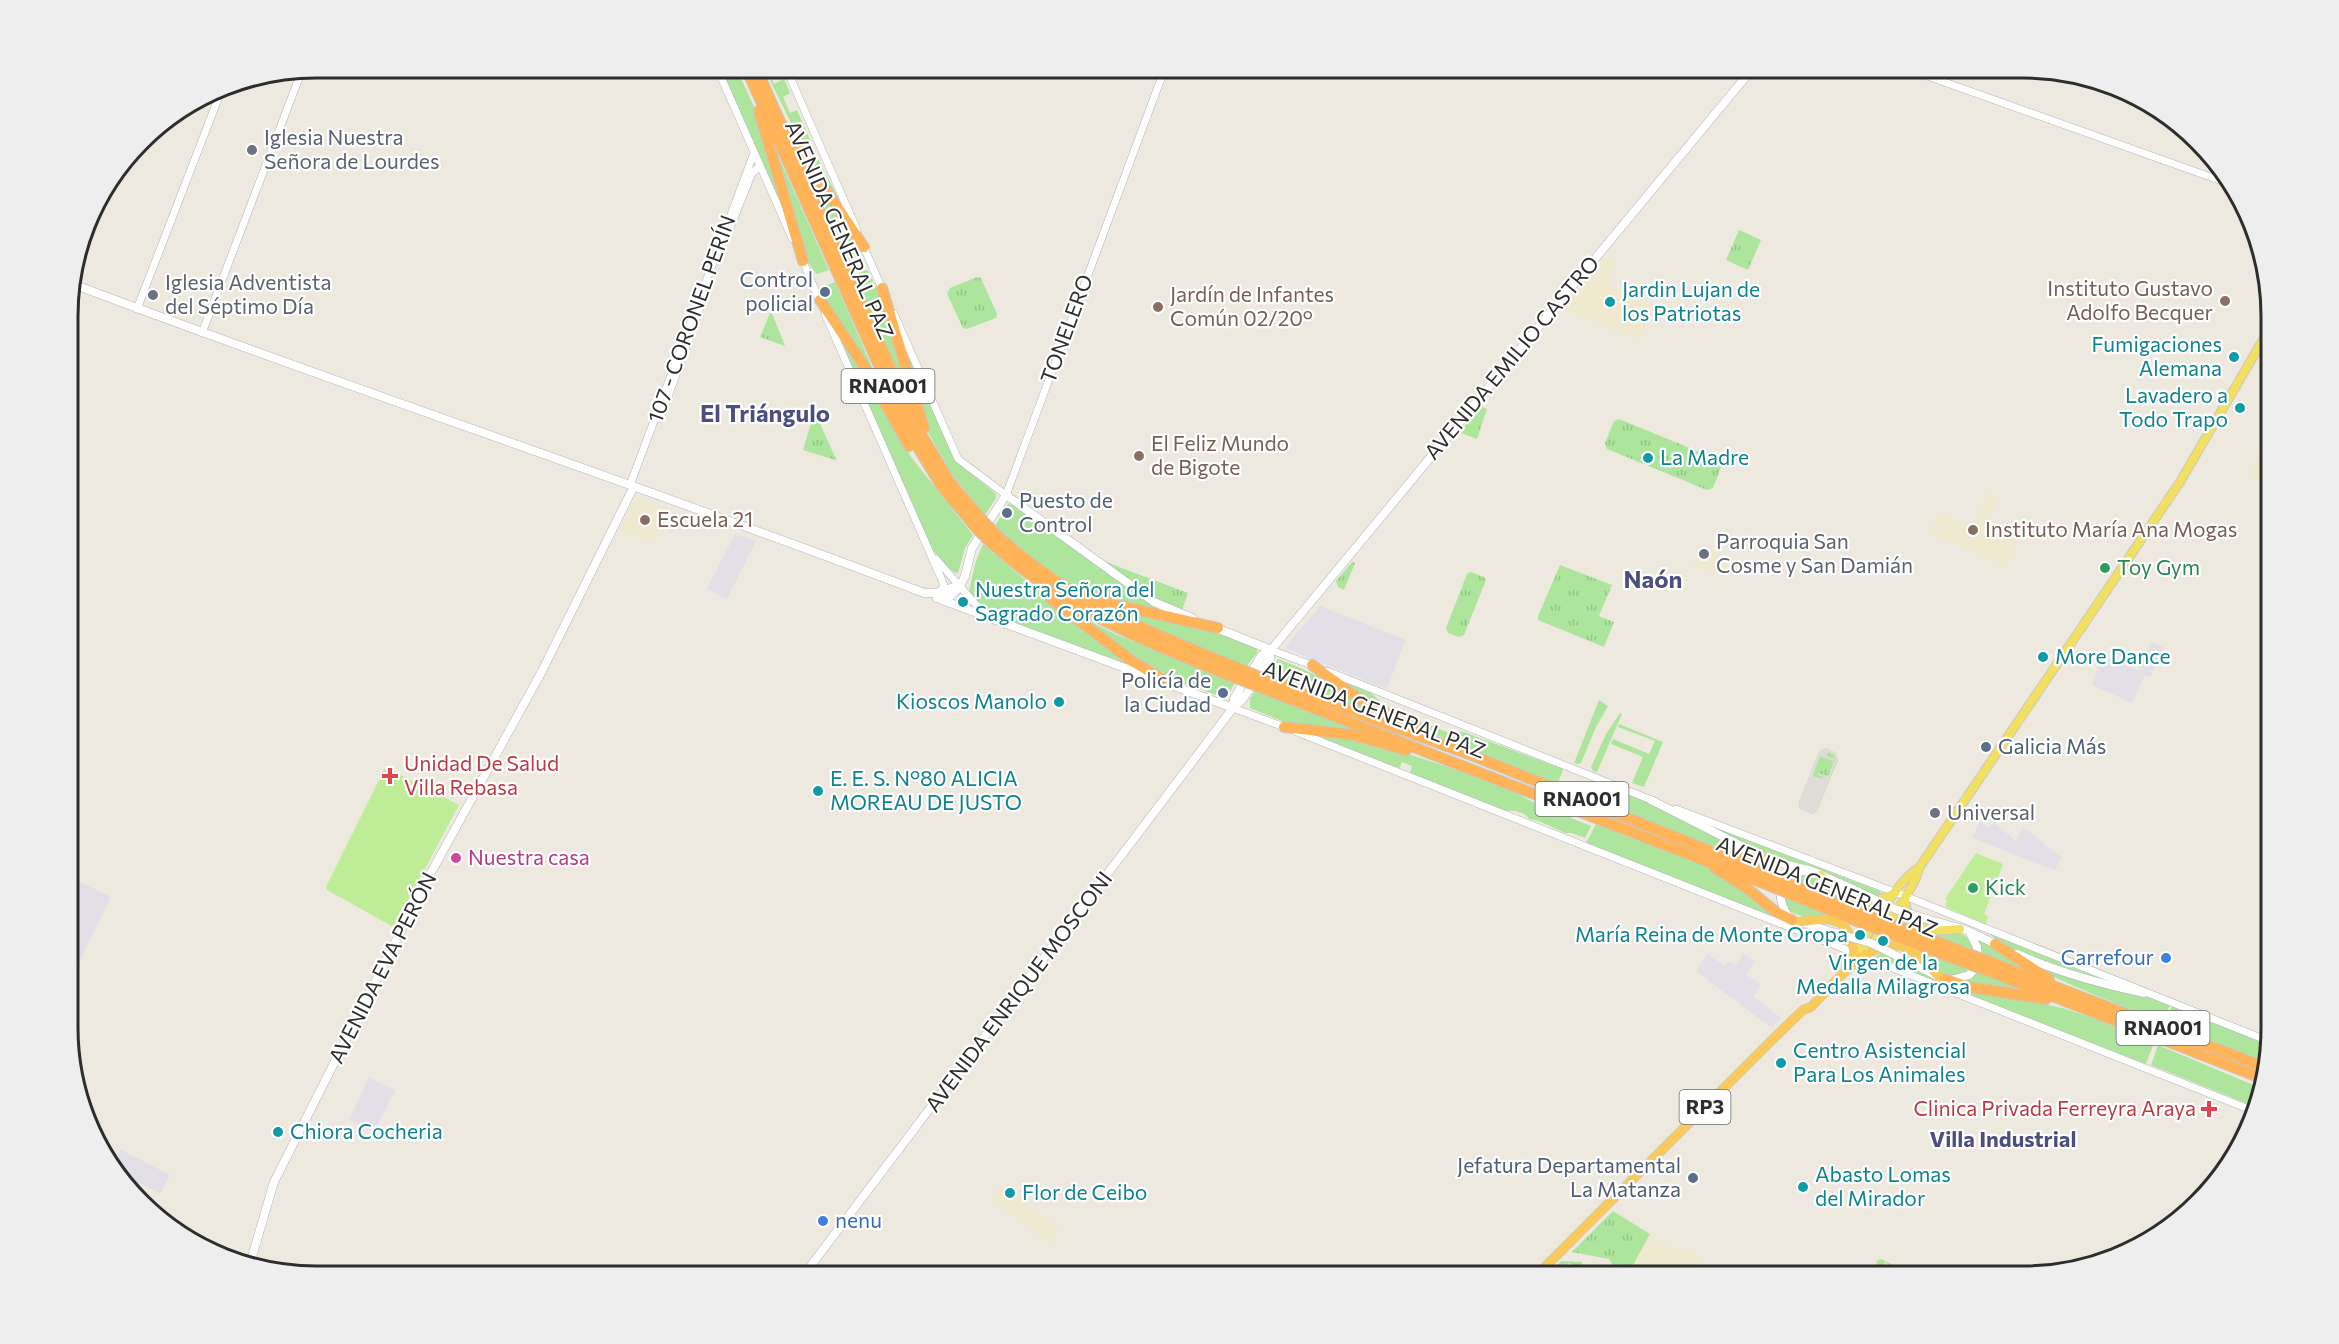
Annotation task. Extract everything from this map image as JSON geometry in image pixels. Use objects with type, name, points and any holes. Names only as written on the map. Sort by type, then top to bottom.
[{"type":"highway","points":[[759,78],[760,116],[803,261]]},
{"type":"highway","name":"AVENIDA GENERAL PAZ","points":[[759,78],[845,279],[946,485],[1023,572],[1060,597],[1125,632],[1231,671],[1474,769],[1695,850]]},
{"type":"highway","points":[[760,78],[811,168],[864,247]]},
{"type":"highway","points":[[882,288],[923,427],[946,485]]},
{"type":"highway","points":[[820,300],[836,331],[875,383],[912,451],[946,485]]},
{"type":"highway","name":"AVENIDA GENERAL PAZ","points":[[990,536],[1062,587],[1113,615],[1231,671]]},
{"type":"highway","points":[[1023,572],[1048,596],[1132,661],[1169,683]]},
{"type":"highway","points":[[1041,573],[1112,604],[1218,628]]},
{"type":"highway","points":[[1312,665],[1358,698],[1466,753]]},
{"type":"highway","name":"AVENIDA GENERAL PAZ","points":[[1269,686],[1466,753],[1862,918],[2080,1001],[2258,1065]]},
{"type":"highway","points":[[1284,727],[1360,736],[1474,769]]},
{"type":"highway","points":[[1695,850],[1769,860]]},
{"type":"highway","points":[[1695,850],[1776,912],[1795,921],[1822,919],[1841,923],[1851,935],[1857,955],[1885,947],[1899,946],[1914,953],[1942,978],[1969,987],[2080,1001]]},
{"type":"highway","points":[[1995,944],[2080,1001]]},
{"type":"highway","name":"RP3","points":[[1546,1266],[1857,955]]},
{"type":"highway","name":"AVENIDA GENERAL PAZ","points":[[2080,1001],[2256,1076]]},
{"type":"main road","name":"AVENIDA EMILIO CASTRO","points":[[1256,671],[1262,655],[1271,650],[1745,78]]},
{"type":"main road","points":[[80,287],[202,333],[924,593],[938,596],[988,618],[1233,708],[1242,700],[1246,687]]},
{"type":"main road","points":[[1857,955],[1896,892],[1912,872],[1919,868],[2180,482],[2261,343]]},
{"type":"main road","name":"AVENIDA EVA PERÓN","points":[[252,1257],[274,1182],[422,890],[494,763],[541,673],[632,486]]},
{"type":"main road","name":"AVENIDA GENERAL PAZ","points":[[1006,495],[1154,602],[1271,650]]},
{"type":"main road","name":"TONELERO","points":[[960,585],[965,576],[972,548],[1006,495]]},
{"type":"main road","points":[[938,596],[960,585]]},
{"type":"main road","name":"AVENIDA ENRIQUE MOSCONI","points":[[811,1266],[1233,708]]},
{"type":"main road","points":[[1651,800],[1769,860],[1812,871],[1895,909],[1965,930],[2044,966],[2144,993]]},
{"type":"main road","points":[[1857,955],[1870,947],[1918,876],[1919,868]]},
{"type":"main road","points":[[1812,871],[1794,873],[1786,878],[1780,888],[1783,906],[1795,921],[1871,943],[1942,978],[1963,978],[1977,966],[1979,956],[1977,944],[1965,930],[1931,930],[1912,922],[1907,913],[1905,896]]},
{"type":"main road","points":[[1821,875],[1842,895],[1856,902],[1869,904],[1896,892]]},
{"type":"street","points":[[721,78],[820,300]]},
{"type":"street","name":"AVENIDA GENERAL PAZ","points":[[790,78],[958,459],[1006,495]]},
{"type":"street","name":"TONELERO","points":[[1006,495],[1161,78]]},
{"type":"street","points":[[1933,78],[2217,178]]},
{"type":"street","points":[[202,333],[299,79]]},
{"type":"street","points":[[137,309],[218,100]]},
{"type":"street","name":"107 - CORONEL PERÍN","points":[[632,486],[754,153]]},
{"type":"street","name":"107 - CORONEL PERÍN","points":[[632,486],[667,401],[719,253],[752,173],[760,166]]},
{"type":"street","points":[[836,331],[932,554],[944,586],[938,596]]},
{"type":"street","points":[[932,554],[988,618]]},
{"type":"street","name":"AVENIDA GENERAL PAZ","points":[[1271,650],[1651,800],[1896,892],[2260,1038]]},
{"type":"street","points":[[1233,708],[2247,1108]]},
{"type":"shaded area","points":[[1605,257],[1617,261],[1608,284],[1654,304],[1642,337],[1638,340],[1564,310]]},
{"type":"shaded area","points":[[2261,447],[2260,481],[2248,475]]},
{"type":"shaded area","name":"Instituto María Ana Mogas","points":[[1988,491],[1999,496],[1990,520],[2022,533],[2008,567],[1930,534],[1938,513],[1973,526]]},
{"type":"shaded area","name":"Escuela 21","points":[[636,497],[670,510],[654,543],[619,531]]},
{"type":"shaded area","points":[[735,534],[756,541],[727,599],[707,589]]},
{"type":"shaded area","points":[[1716,546],[1722,548],[1717,560],[1730,566],[1725,577],[1694,565],[1693,562],[1697,553],[1710,559]]},
{"type":"shaded area","points":[[1320,606],[1405,640],[1387,689],[1287,649],[1286,646]]},
{"type":"shaded area","points":[[2151,642],[2163,647],[2150,677],[2145,675],[2132,703],[2092,685],[2104,656],[2138,670]]},
{"type":"shaded area","points":[[1826,748],[1836,753],[1838,758],[1817,811],[1812,814],[1801,810],[1798,804],[1819,752]],"holes":[[[1828,752],[1835,758],[1828,776],[1818,773],[1823,777],[1822,779],[1813,776],[1820,756],[1833,761],[1834,759],[1827,756]]]},
{"type":"shaded area","points":[[1980,821],[1989,828],[1994,823],[2016,841],[2023,827],[2061,857],[2055,870],[1972,838]]},
{"type":"shaded area","points":[[78,881],[111,897],[78,964]]},
{"type":"shaded area","points":[[1708,954],[1724,966],[1729,961],[1735,965],[1744,954],[1755,962],[1746,974],[1761,985],[1753,996],[1781,1018],[1773,1026],[1769,1026],[1697,972]]},
{"type":"shaded area","points":[[369,1078],[395,1090],[374,1132],[349,1120]]},
{"type":"shaded area","points":[[121,1150],[170,1175],[160,1194],[132,1179],[117,1158]]},
{"type":"shaded area","points":[[1001,1184],[1060,1229],[1050,1244],[990,1199]]},
{"type":"shaded area","points":[[1650,1234],[1669,1246],[1702,1256],[1697,1266],[1633,1266]]},
{"type":"green space","points":[[724,78],[741,78],[757,113],[788,223]]},
{"type":"green space","points":[[769,78],[774,84],[784,79],[790,93],[783,97],[790,113],[797,110],[821,165],[847,214],[811,163]]},
{"type":"green space","points":[[772,142],[829,270],[817,274],[804,253]]},
{"type":"green space","points":[[807,170],[854,238],[860,255],[858,260],[848,264]]},
{"type":"green space","points":[[1739,230],[1761,240],[1748,270],[1726,260]]},
{"type":"green space","points":[[865,270],[868,271],[883,302],[912,403],[855,275]]},
{"type":"green space","points":[[977,277],[981,278],[997,314],[996,318],[967,329],[963,328],[947,294],[950,288]]},
{"type":"green space","points":[[835,282],[879,383],[827,306],[821,288]]},
{"type":"green space","points":[[772,313],[785,346],[760,337]]},
{"type":"green space","points":[[895,322],[961,465],[996,494],[996,498],[985,515],[950,472],[927,430]]},
{"type":"green space","points":[[840,335],[874,386],[911,457],[973,535],[965,548],[958,573],[945,565],[927,540],[839,339]]},
{"type":"green space","points":[[1482,407],[1487,409],[1477,439],[1461,433],[1461,430]]},
{"type":"green space","points":[[816,415],[835,460],[803,450],[813,416]]},
{"type":"green space","points":[[1619,419],[1719,460],[1721,467],[1713,488],[1707,490],[1607,449],[1605,443],[1614,421]]},
{"type":"green space","points":[[1008,504],[1017,506],[1174,613],[1097,596],[1055,576],[995,526]]},
{"type":"green space","points":[[983,544],[1064,613],[1138,669],[990,616],[969,592],[975,564]]},
{"type":"green space","points":[[1106,562],[1188,593],[1182,610],[1162,603]]},
{"type":"green space","points":[[1352,562],[1355,563],[1344,590],[1338,587],[1336,581]]},
{"type":"green space","points":[[1560,565],[1612,585],[1599,616],[1614,622],[1604,647],[1538,620]]},
{"type":"green space","points":[[1470,572],[1486,580],[1464,635],[1459,637],[1448,633],[1446,628],[1467,574]]},
{"type":"green space","points":[[1100,602],[1207,629],[1257,649],[1257,653],[1246,667]]},
{"type":"green space","points":[[1076,614],[1115,634],[1235,683],[1226,697],[1222,697],[1157,674]]},
{"type":"green space","points":[[1278,659],[1322,678],[1388,719],[1266,675]]},
{"type":"green space","points":[[1335,677],[1371,693],[1388,708],[1449,733],[1464,732],[1563,769],[1558,784],[1434,734],[1387,711]]},
{"type":"green space","points":[[1255,691],[1382,740],[1287,723],[1250,708],[1250,699]]},
{"type":"green space","points":[[1599,700],[1608,706],[1596,727],[1581,763],[1574,763]]},
{"type":"green space","points":[[1620,713],[1622,714],[1597,772],[1593,771],[1591,767],[1606,734]]},
{"type":"green space","points":[[1619,724],[1663,742],[1644,787],[1632,783],[1643,757],[1611,744],[1613,739],[1649,754],[1655,741],[1618,727]]},
{"type":"green space","points":[[1312,734],[1378,744],[1463,772],[1512,791],[1537,804],[1572,815],[1571,818],[1591,826],[1585,838],[1565,833],[1529,819],[1522,813],[1506,811],[1410,773],[1412,766],[1402,762],[1399,769]]},
{"type":"green space","points":[[1826,748],[1836,753],[1838,760],[1817,811],[1812,814],[1799,808],[1799,802],[1819,752]]},
{"type":"green space","points":[[387,768],[459,805],[395,925],[392,926],[327,890],[326,887]]},
{"type":"green space","points":[[1610,785],[1651,802],[1757,856],[1710,845],[1605,803]]},
{"type":"green space","points":[[1701,822],[1880,891],[1881,894],[1876,898],[1809,866],[1762,854]]},
{"type":"green space","points":[[1596,824],[1664,849],[1714,871],[1736,885],[1784,923],[1585,845]]},
{"type":"green space","name":"Kick","points":[[1976,853],[2003,864],[1984,914],[1988,917],[1986,924],[1945,907],[1947,901],[1945,899]]},
{"type":"green space","points":[[1806,874],[1870,906],[1881,907],[1877,914],[1789,879]]},
{"type":"green space","points":[[1783,896],[1836,918],[1796,914],[1785,907]]},
{"type":"green space","points":[[1899,914],[1905,916],[1908,921],[1964,935],[1972,943],[1974,950],[1895,921]]},
{"type":"green space","points":[[1986,932],[2104,981],[2037,960],[2005,945]]},
{"type":"green space","points":[[1980,940],[2032,972],[1983,954]]},
{"type":"green space","points":[[1908,946],[1971,970],[1958,976],[1944,975],[1931,967]]},
{"type":"green space","points":[[1882,952],[1939,981],[2062,1008],[2096,1019],[2154,1043],[2146,1064],[1875,959]]},
{"type":"green space","points":[[2017,957],[2170,1005],[2163,1022],[2070,984]]},
{"type":"green space","points":[[1978,972],[2029,992],[1963,982]]},
{"type":"green space","points":[[2172,1006],[2260,1042],[2259,1059],[2165,1023]]},
{"type":"green space","points":[[2158,1045],[2254,1085],[2253,1090],[2248,1104],[2151,1065]]},
{"type":"green space","points":[[1613,1211],[1650,1234],[1632,1266],[1613,1266],[1609,1259],[1572,1252]]},
{"type":"green space","points":[[1881,1259],[1896,1266],[1888,1266],[1885,1262],[1884,1266],[1876,1266],[1877,1261]]},
{"type":"green space","points":[[1561,1261],[1582,1262],[1582,1266],[1573,1266],[1568,1263],[1567,1266],[1556,1266]]},
{"type":"place","name":"Iglesia Nuestra Señora de Lourdes","points":[[252,150]]},
{"type":"place","name":"Control policial","points":[[825,292]]},
{"type":"place","name":"Iglesia Adventista del Séptimo Día","points":[[153,295]]},
{"type":"place","name":"Instituto Gustavo Adolfo Becquer","points":[[2225,301]]},
{"type":"place","name":"Jardin Lujan de los Patriotas","points":[[1610,302]]},
{"type":"place","name":"Jardín de Infantes Común 02/20°","points":[[1158,307]]},
{"type":"place","name":"Fumigaciones Alemana","points":[[2234,357]]},
{"type":"place","name":"Lavadero a Todo Trapo","points":[[2240,408]]},
{"type":"place","name":"El Feliz Mundo de Bigote","points":[[1139,456]]},
{"type":"place","name":"La Madre","points":[[1648,458]]},
{"type":"place","name":"Puesto de Control","points":[[1007,513]]},
{"type":"place","name":"Escuela 21","points":[[645,520]]},
{"type":"place","name":"Instituto María Ana Mogas","points":[[1973,530]]},
{"type":"place","name":"Parroquia San Cosme y San Damián","points":[[1704,554]]},
{"type":"place","name":"Toy Gym","points":[[2105,568]]},
{"type":"place","name":"Nuestra Señora del Sagrado Corazón","points":[[963,602]]},
{"type":"place","name":"More Dance","points":[[2043,657]]},
{"type":"place","name":"Policía de la Ciudad","points":[[1223,693]]},
{"type":"place","name":"Kioscos Manolo","points":[[1059,702]]},
{"type":"place","name":"Galicia Más","points":[[1986,747]]},
{"type":"place","name":"Unidad De Salud Villa Rebasa","points":[[390,776]]},
{"type":"place","name":"E. E. S. N°80 ALICIA MOREAU DE JUSTO","points":[[818,791]]},
{"type":"place","name":"Universal","points":[[1935,813]]},
{"type":"place","name":"Nuestra casa","points":[[456,858]]},
{"type":"place","name":"Kick","points":[[1973,888]]},
{"type":"place","name":"María Reina de Monte Oropa","points":[[1860,935]]},
{"type":"place","name":"Virgen de la Medalla Milagrosa","points":[[1883,941]]},
{"type":"place","name":"Carrefour","points":[[2166,958]]},
{"type":"place","name":"Centro Asistencial Para Los Animales","points":[[1781,1063]]},
{"type":"place","name":"Clinica Privada Ferreyra Araya","points":[[2209,1109]]},
{"type":"place","name":"Chiora Cocheria","points":[[278,1132]]},
{"type":"place","name":"Jefatura Departamental La Matanza","points":[[1693,1178]]},
{"type":"place","name":"Abasto Lomas del Mirador","points":[[1803,1187]]},
{"type":"place","name":"Flor de Ceibo","points":[[1010,1193]]},
{"type":"place","name":"nenu","points":[[823,1221]]},
{"type":"district","name":"El Triángulo","points":[[765,414]]},
{"type":"district","name":"Naón","points":[[1653,580]]},
{"type":"district","name":"Villa Industrial","points":[[2003,1139]]}]
